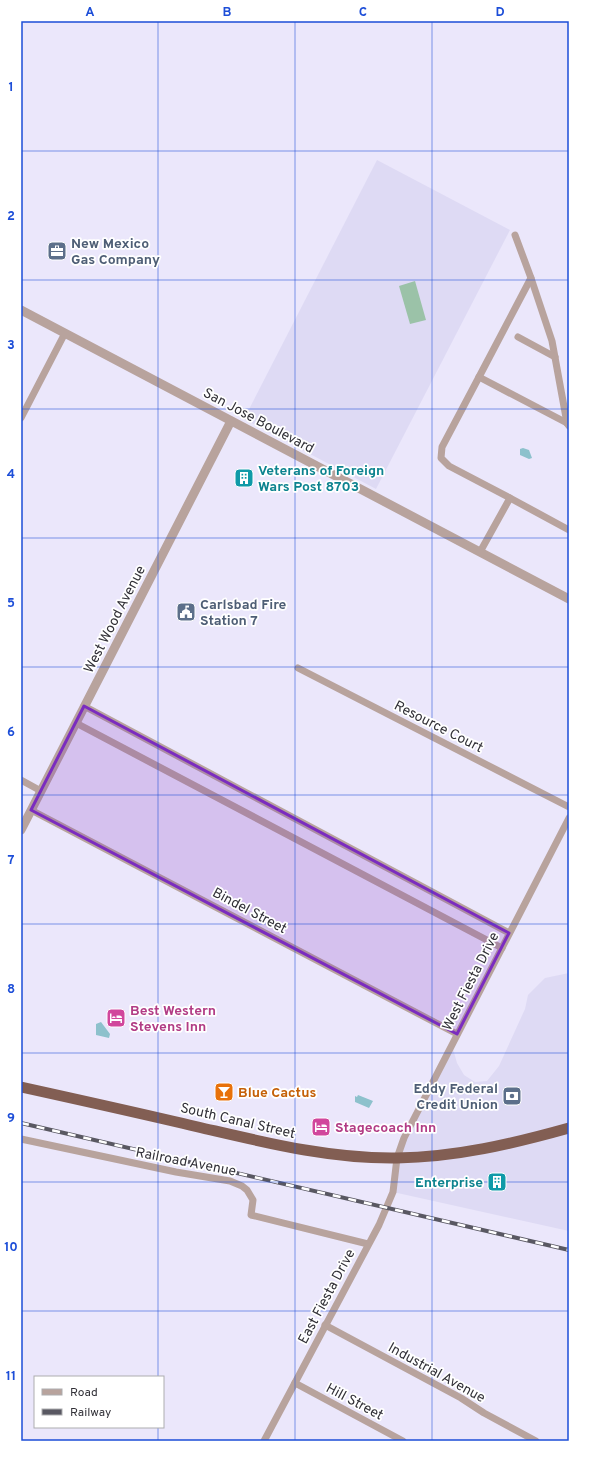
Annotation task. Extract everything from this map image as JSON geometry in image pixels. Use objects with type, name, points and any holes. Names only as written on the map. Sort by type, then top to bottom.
[{"type":"highway","name":"South Canal Street","points":[[21,1087],[290,1148],[347,1155],[397,1158],[439,1156],[483,1150],[569,1128]]},
{"type":"street","points":[[515,235],[552,341],[568,424]]},
{"type":"street","points":[[531,278],[442,447],[441,458],[449,466],[569,530]]},
{"type":"street","name":"San Jose Boulevard","points":[[21,310],[569,599]]},
{"type":"street","points":[[21,418],[65,333]]},
{"type":"street","points":[[518,337],[555,357]]},
{"type":"street","points":[[479,377],[568,424]]},
{"type":"street","name":"West Wood Avenue","points":[[21,830],[231,421]]},
{"type":"street","points":[[480,552],[510,498]]},
{"type":"street","name":"Resource Court","points":[[298,668],[569,807]]},
{"type":"street","points":[[84,706],[509,933]]},
{"type":"street","points":[[76,723],[502,948]]},
{"type":"street","points":[[21,780],[41,791]]},
{"type":"street","name":"Bindel Street","points":[[31,810],[457,1034]]},
{"type":"street","name":"West Fiesta Drive","points":[[397,1158],[404,1138],[569,818]]},
{"type":"street","name":"Railroad Avenue","points":[[21,1139],[176,1172],[230,1181],[247,1190],[253,1200],[251,1215],[368,1244]]},
{"type":"street","name":"East Fiesta Drive","points":[[264,1441],[368,1244],[393,1192],[397,1158]]},
{"type":"street","name":"Industrial Avenue","points":[[325,1325],[461,1398],[484,1413],[536,1441]]},
{"type":"street","name":"Hill Street","points":[[295,1383],[403,1441]]},
{"type":"highlighted area","points":[[84,706],[509,933],[457,1034],[31,810]]},
{"type":"shaded area","points":[[377,160],[510,230],[376,489],[244,419]]},
{"type":"shaded area","points":[[569,973],[569,1231],[393,1192],[397,1158],[452,1045],[457,1063],[464,1075],[475,1082],[487,1081],[499,1066],[525,1009],[528,995],[545,978]]},
{"type":"green space","points":[[415,281],[426,320],[410,324],[399,286]]},
{"type":"water","points":[[523,448],[529,450],[532,458],[529,459],[520,455],[520,449]]},
{"type":"water","points":[[101,1022],[110,1034],[109,1038],[96,1035],[96,1024]]},
{"type":"water","points":[[358,1095],[373,1101],[369,1108],[355,1102],[355,1096],[357,1097]]},
{"type":"railway","points":[[21,1123],[569,1250]]},
{"type":"place","name":"New Mexico Gas Company","points":[[57,251]]},
{"type":"place","name":"Veterans of Foreign Wars Post 8703","points":[[244,478]]},
{"type":"place","name":"Carlsbad Fire Station 7","points":[[186,612]]},
{"type":"place","name":"Best Western Stevens Inn","points":[[116,1018]]},
{"type":"place","name":"Blue Cactus","points":[[224,1092]]},
{"type":"place","name":"Eddy Federal Credit Union","points":[[512,1096]]},
{"type":"place","name":"Stagecoach Inn","points":[[321,1127]]},
{"type":"place","name":"Enterprise","points":[[497,1182]]}]
